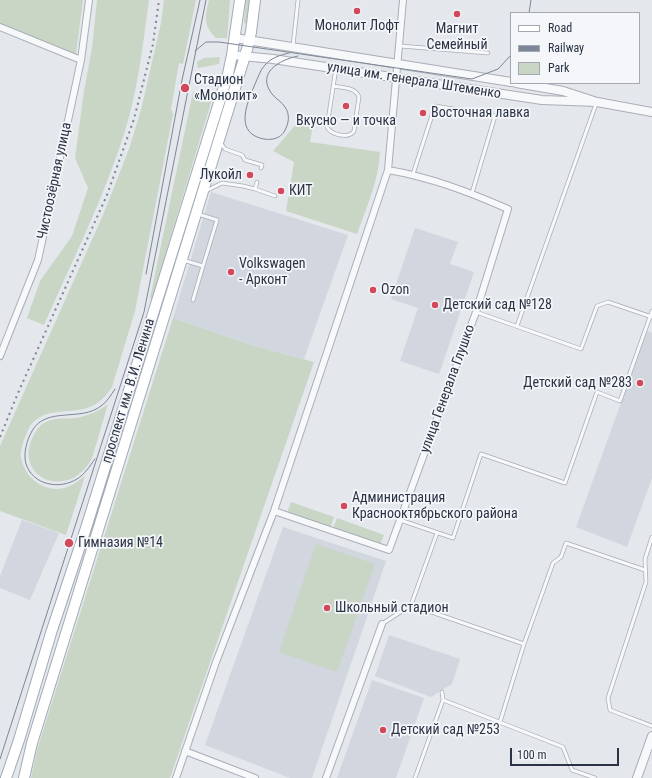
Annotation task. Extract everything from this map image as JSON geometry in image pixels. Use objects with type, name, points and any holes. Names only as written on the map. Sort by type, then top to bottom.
[{"type":"main road","name":"проспект им. В.И. Ленина","points":[[6,778],[228,74],[240,0]]},
{"type":"main road","name":"проспект им. В.И. Ленина","points":[[24,778],[32,743],[250,40],[255,0]]},
{"type":"street","name":"Чистоозёрная улица","points":[[0,356],[38,260],[81,60],[89,0]]},
{"type":"street","points":[[176,778],[216,662],[274,511],[388,170],[403,0]]},
{"type":"street","points":[[0,27],[81,60]]},
{"type":"street","name":"улица им. генерала Штеменко","points":[[235,38],[510,82]]},
{"type":"street","name":"улица им. генерала Штеменко","points":[[232,55],[336,68],[542,100],[597,102]]},
{"type":"street","name":"улица им. генерала Штеменко","points":[[522,84],[563,91],[597,102],[652,112]]},
{"type":"street","name":"улица Генерала Глушко","points":[[274,511],[389,550],[476,312],[508,210],[472,194],[413,174],[388,170]]},
{"type":"street","points":[[326,778],[382,624]]},
{"type":"street","points":[[638,778],[652,736]]},
{"type":"street","points":[[185,751],[255,778]]},
{"type":"lane","points":[[293,48],[298,0]]},
{"type":"lane","points":[[400,46],[488,53]]},
{"type":"lane","points":[[333,86],[354,90],[358,95],[354,131],[349,136],[333,133],[329,131],[327,127],[333,86],[336,68]]},
{"type":"lane","points":[[517,326],[597,102]]},
{"type":"lane","points":[[413,174],[435,106],[495,116],[472,194]]},
{"type":"lane","points":[[219,140],[225,149],[242,154],[245,160],[262,165],[261,168]]},
{"type":"lane","points":[[255,189],[257,182]]},
{"type":"lane","points":[[202,193],[222,183],[243,186],[275,196]]},
{"type":"lane","points":[[193,300],[217,220],[196,214]]},
{"type":"lane","points":[[181,260],[204,266]]},
{"type":"lane","points":[[476,312],[581,349],[597,306],[608,302],[651,317]]},
{"type":"lane","points":[[400,520],[452,538],[481,454],[565,483],[597,392],[620,401],[652,311]]},
{"type":"lane","points":[[382,624],[411,605],[437,533]]},
{"type":"lane","points":[[652,537],[645,560],[646,582],[608,698],[610,710],[652,726]]},
{"type":"lane","points":[[500,722],[524,644],[553,563],[561,557],[566,543],[645,570]]},
{"type":"lane","points":[[411,605],[524,644]]},
{"type":"lane","points":[[415,778],[443,700],[442,692]]},
{"type":"lane","points":[[443,700],[563,747],[572,770],[594,778]]},
{"type":"shaded area","points":[[211,192],[348,235],[304,359],[245,343],[173,318]]},
{"type":"shaded area","name":"Детский сад №128","points":[[415,228],[458,242],[450,264],[474,272],[439,374],[400,361],[418,308],[391,299]]},
{"type":"shaded area","points":[[647,331],[652,333],[652,478],[627,547],[576,527]]},
{"type":"shaded area","points":[[22,520],[59,533],[30,600],[0,588],[0,576]]},
{"type":"shaded area","points":[[283,527],[386,561],[312,778],[290,778],[205,745]]},
{"type":"shaded area","points":[[389,635],[460,659],[452,684],[431,697],[375,676]]},
{"type":"shaded area","name":"Детский сад №253","points":[[372,680],[424,698],[396,778],[337,778]]},
{"type":"green space","points":[[0,0],[83,0],[76,54],[0,24]]},
{"type":"green space","points":[[97,0],[149,0],[140,66],[130,115],[117,156],[98,205],[44,325],[27,318],[40,281],[72,236],[88,188],[75,158],[84,91],[92,48]]},
{"type":"green space","points":[[164,0],[196,0],[183,64],[179,63],[171,109],[173,114],[135,311],[112,387],[101,400],[91,407],[80,410],[57,412],[42,416],[36,420],[29,427],[21,450],[21,458],[27,472],[31,478],[43,486],[57,489],[64,488],[72,485],[85,476],[66,535],[0,511],[0,446],[103,215],[129,149],[141,110],[161,23]]},
{"type":"green space","points":[[209,0],[230,0],[227,38],[216,38],[207,25],[206,16]]},
{"type":"green space","points":[[246,0],[252,0],[248,24],[244,23]]},
{"type":"green space","points":[[220,57],[219,64],[198,68],[197,62],[204,58]]},
{"type":"green space","points":[[193,92],[213,96],[152,299],[150,298]]},
{"type":"green space","points":[[297,123],[313,124],[310,142],[380,152],[375,183],[357,234],[286,211],[294,162],[273,151]]},
{"type":"green space","points":[[173,318],[245,343],[314,362],[170,778],[31,778],[37,750]]},
{"type":"green space","points":[[108,404],[92,458],[82,472],[71,479],[54,481],[47,480],[35,471],[29,458],[29,449],[31,441],[40,426],[52,420],[89,415]]},
{"type":"green space","points":[[291,502],[334,517],[330,528],[287,513]]},
{"type":"green space","points":[[337,518],[384,535],[380,545],[333,529]]},
{"type":"green space","name":"Школьный стадион","points":[[316,544],[375,564],[337,672],[279,652]]},
{"type":"tram line","points":[[146,274],[182,80],[200,0]]},
{"type":"tram line","points":[[0,759],[144,312],[206,0]]},
{"type":"tram line","points":[[529,12],[531,0]]},
{"type":"tram line","points":[[195,51],[206,42],[219,42],[472,79],[498,69],[510,56]]},
{"type":"tram line","points":[[289,53],[276,57],[265,65],[260,72],[247,104],[245,119],[246,126],[249,132],[260,138],[277,138],[283,133],[288,121],[287,110],[272,94],[268,87],[268,74],[277,64],[298,56]]},
{"type":"tram line","points":[[95,459],[77,479],[55,485],[47,484],[34,477],[26,464],[25,451],[30,435],[38,423],[55,416],[93,411],[101,406],[115,389]]},
{"type":"railway","points":[[0,437],[18,393],[107,195],[134,119],[153,44],[159,0]]},
{"type":"place","name":"Монолит Лофт","points":[[357,11]]},
{"type":"place","name":"Магнит Семейный","points":[[457,14]]},
{"type":"place","name":"Стадион «Монолит»","points":[[185,88]]},
{"type":"place","name":"Вкусно — и точка","points":[[346,106]]},
{"type":"place","name":"Восточная лавка","points":[[423,113]]},
{"type":"place","name":"Лукойл","points":[[250,175]]},
{"type":"place","name":"КИТ","points":[[281,191]]},
{"type":"place","name":"Volkswagen - Арконт","points":[[231,272]]},
{"type":"place","name":"Ozon","points":[[373,290]]},
{"type":"place","name":"Детский сад №128","points":[[435,305]]},
{"type":"place","name":"Детский сад №283","points":[[640,383]]},
{"type":"place","name":"Администрация Краснооктябрьского района","points":[[344,506]]},
{"type":"place","name":"Гимназия №14","points":[[69,543]]},
{"type":"place","name":"Школьный стадион","points":[[327,608]]},
{"type":"place","name":"Детский сад №253","points":[[383,730]]}]
